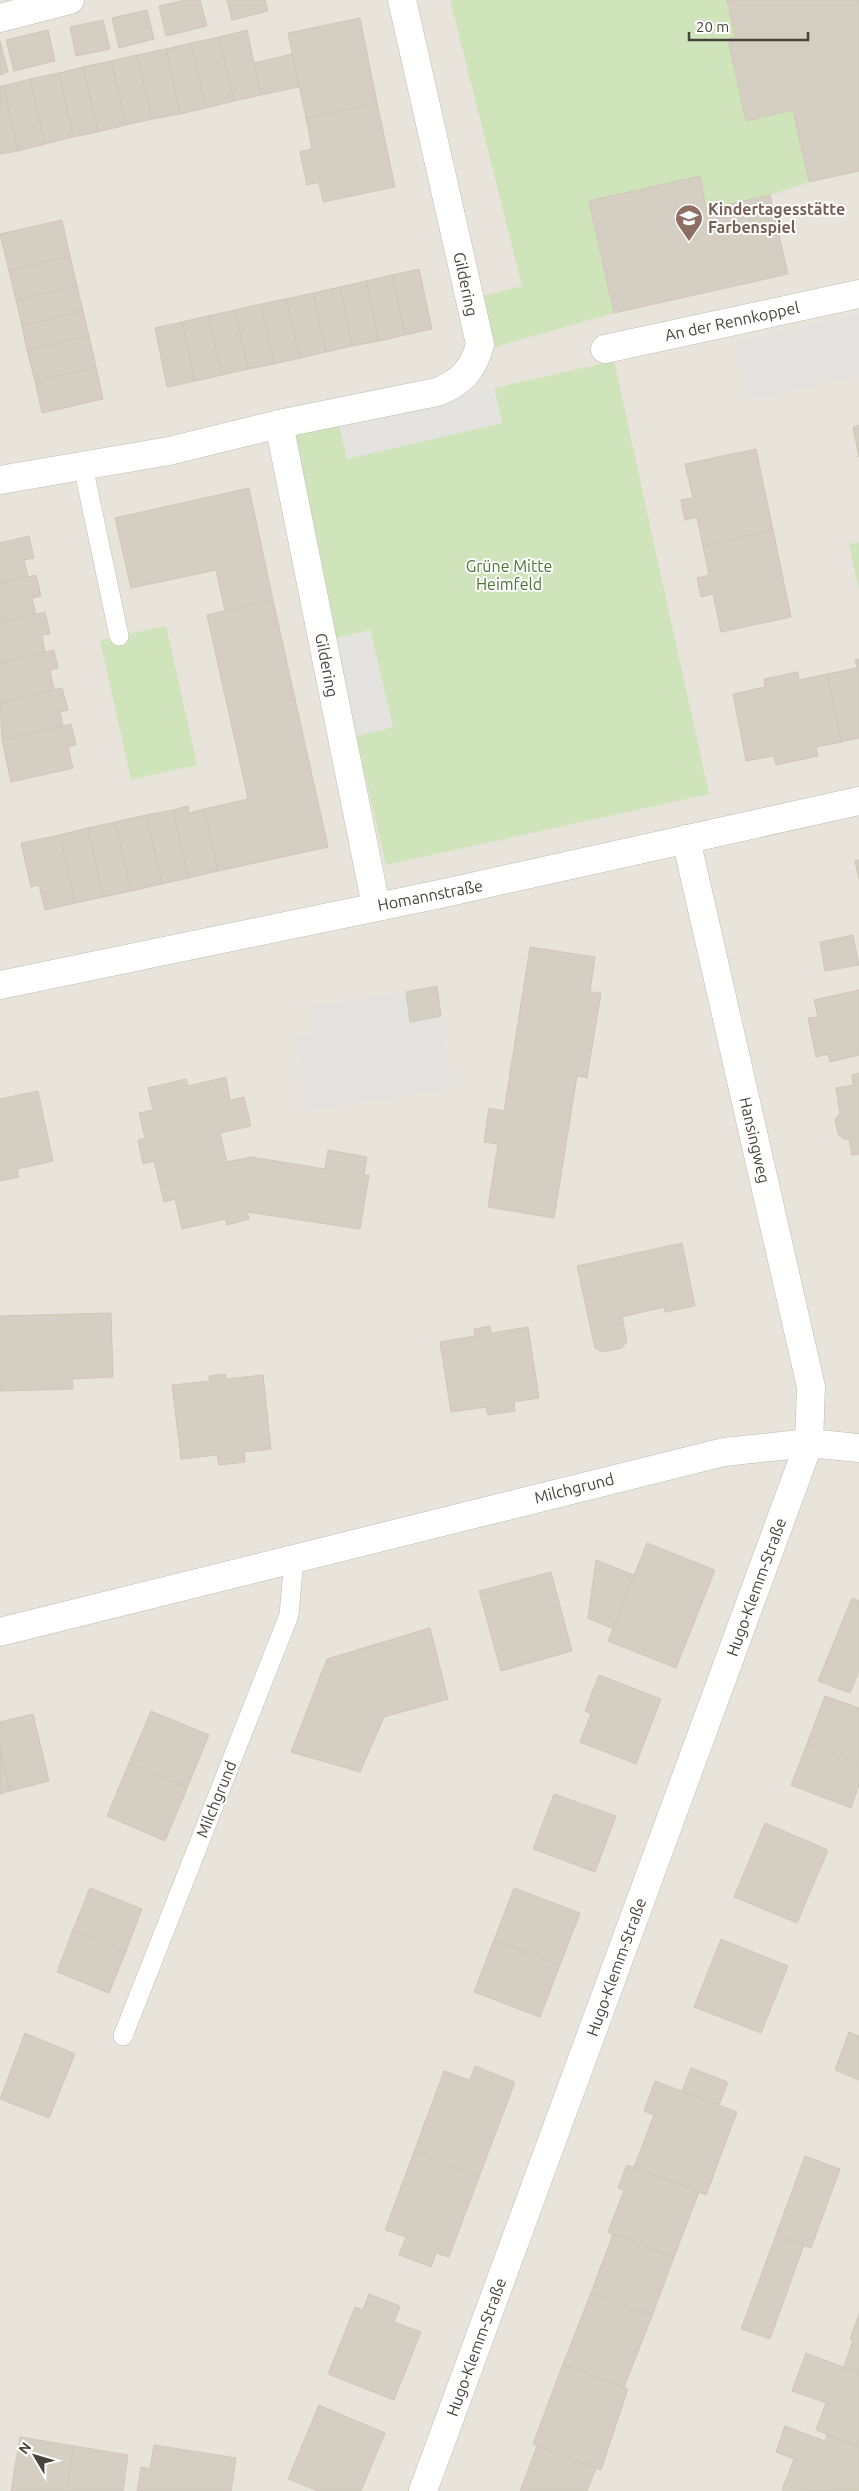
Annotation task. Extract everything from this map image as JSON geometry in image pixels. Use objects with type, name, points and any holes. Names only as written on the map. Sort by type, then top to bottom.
[{"type":"street","points":[[0,18],[70,0]]},
{"type":"street","name":"Gildering","points":[[0,480],[169,451],[279,424],[437,392],[463,378],[477,357],[480,344],[402,0]]},
{"type":"street","name":"An der Rennkoppel","points":[[606,349],[859,294]]},
{"type":"street","name":"Gildering","points":[[279,424],[376,906]]},
{"type":"street","name":"Homannstraße","points":[[0,985],[440,894],[859,801]]},
{"type":"street","name":"Hansingweg","points":[[686,839],[811,1387],[809,1443]]},
{"type":"street","name":"Milchgrund","points":[[0,1632],[724,1452],[809,1443],[859,1448]]},
{"type":"street","name":"Hugo-Klemm-Straße","points":[[423,2491],[809,1443]]},
{"type":"lane","points":[[83,466],[119,636]]},
{"type":"lane","name":"Milchgrund","points":[[123,2036],[289,1615],[294,1559]]},
{"type":"shaded area","points":[[0,0],[859,0],[859,2491],[0,2491]]},
{"type":"shaded area","points":[[859,314],[859,376],[747,400],[736,341]]},
{"type":"shaded area","points":[[494,388],[502,423],[347,459],[339,424]]},
{"type":"shaded area","points":[[370,630],[393,727],[356,736],[334,639]]},
{"type":"shaded area","points":[[406,992],[410,1022],[441,1016],[453,1088],[306,1111],[295,1037],[313,1034],[309,1007]]},
{"type":"green space","points":[[450,0],[727,0],[735,36],[728,39],[746,121],[793,110],[809,182],[770,195],[706,209],[700,177],[589,201],[614,313],[495,347],[483,296],[522,286]]},
{"type":"green space","name":"Grüne Mitte Heimfeld","points":[[614,361],[709,794],[386,865],[356,736],[393,727],[370,630],[334,639],[289,436],[339,424],[347,458],[502,423],[494,388]]},
{"type":"green space","points":[[859,542],[859,591],[849,544]]},
{"type":"green space","points":[[166,626],[197,765],[131,780],[100,640]]},
{"type":"building","points":[[186,0],[200,0],[207,26],[166,36],[159,6]]},
{"type":"building","points":[[227,0],[265,0],[268,11],[232,20]]},
{"type":"building","points":[[727,0],[859,0],[859,171],[809,182],[793,110],[746,121],[728,39],[735,36]]},
{"type":"building","points":[[147,10],[154,39],[119,48],[112,18]]},
{"type":"building","points":[[360,18],[377,103],[306,118],[288,33]]},
{"type":"building","points":[[103,20],[110,49],[76,56],[70,27]]},
{"type":"building","points":[[48,30],[55,61],[14,71],[6,40]]},
{"type":"building","points":[[247,30],[261,95],[234,101],[219,37]]},
{"type":"building","points":[[219,37],[234,101],[206,108],[191,43]]},
{"type":"building","points":[[0,41],[8,72],[0,75]]},
{"type":"building","points":[[191,43],[206,108],[180,114],[166,49]]},
{"type":"building","points":[[166,49],[180,114],[152,119],[137,55]]},
{"type":"building","points":[[292,54],[299,87],[261,95],[254,63]]},
{"type":"building","points":[[137,55],[152,119],[126,125],[111,61]]},
{"type":"building","points":[[111,61],[126,125],[98,132],[83,67]]},
{"type":"building","points":[[83,67],[98,132],[73,137],[59,73]]},
{"type":"building","points":[[59,73],[73,137],[45,144],[30,79]]},
{"type":"building","points":[[30,79],[45,144],[18,151],[3,86]]},
{"type":"building","points":[[0,86],[3,86],[18,151],[0,154]]},
{"type":"building","points":[[377,103],[395,187],[323,202],[319,182],[307,185],[300,152],[312,149],[306,118]]},
{"type":"building","name":"Kindertagesstätte Farbenspiel","points":[[700,176],[706,209],[770,195],[788,274],[614,313],[589,201]]},
{"type":"building","points":[[62,220],[70,256],[9,271],[0,234]]},
{"type":"building","points":[[70,256],[77,286],[16,300],[9,271]]},
{"type":"building","points":[[419,269],[432,329],[405,335],[392,275]]},
{"type":"building","points":[[392,275],[405,335],[379,341],[366,281]]},
{"type":"building","points":[[366,281],[379,341],[352,346],[340,287]]},
{"type":"building","points":[[77,286],[83,311],[22,326],[16,300]]},
{"type":"building","points":[[340,287],[352,346],[326,352],[313,293]]},
{"type":"building","points":[[313,293],[326,352],[300,358],[286,299]]},
{"type":"building","points":[[286,299],[300,358],[274,364],[261,304]]},
{"type":"building","points":[[261,304],[274,364],[248,369],[235,310]]},
{"type":"building","points":[[235,310],[248,369],[222,375],[208,316]]},
{"type":"building","points":[[83,311],[89,336],[27,350],[22,326]]},
{"type":"building","points":[[208,316],[222,375],[195,381],[182,322]]},
{"type":"building","points":[[182,322],[195,381],[167,387],[155,328]]},
{"type":"building","points":[[89,336],[96,367],[35,381],[27,350]]},
{"type":"building","points":[[96,367],[103,399],[42,413],[35,381]]},
{"type":"building","points":[[859,425],[859,457],[853,427]]},
{"type":"building","points":[[756,449],[773,530],[703,546],[697,517],[685,520],[683,511],[681,500],[693,498],[685,464]]},
{"type":"building","points":[[249,488],[273,600],[225,611],[216,570],[131,588],[115,518]]},
{"type":"building","points":[[773,530],[791,617],[721,632],[713,594],[701,597],[697,578],[709,575],[703,546]]},
{"type":"building","points":[[29,536],[34,558],[24,560],[28,576],[0,583],[0,543]]},
{"type":"building","points":[[36,575],[41,596],[32,598],[36,614],[0,623],[0,583]]},
{"type":"building","points":[[273,600],[328,847],[218,871],[204,809],[248,799],[207,615]]},
{"type":"building","points":[[45,612],[50,634],[42,635],[45,652],[0,663],[0,623]]},
{"type":"building","points":[[54,650],[58,668],[50,670],[54,690],[0,703],[0,663]]},
{"type":"building","points":[[859,659],[859,738],[841,742],[827,674],[857,668],[855,660]]},
{"type":"building","points":[[798,672],[799,680],[827,674],[841,742],[816,747],[818,756],[776,765],[774,756],[746,761],[733,694],[765,687],[764,679]]},
{"type":"building","points":[[62,688],[68,710],[60,712],[63,726],[2,740],[0,703]]},
{"type":"building","points":[[71,724],[76,745],[68,747],[73,768],[11,782],[2,740]]},
{"type":"building","points":[[188,806],[189,813],[204,809],[218,871],[188,878],[173,810]]},
{"type":"building","points":[[173,810],[188,878],[162,884],[146,815]]},
{"type":"building","points":[[146,815],[162,884],[131,891],[115,822]]},
{"type":"building","points":[[115,822],[131,891],[103,897],[88,828]]},
{"type":"building","points":[[88,828],[103,897],[75,903],[60,835]]},
{"type":"building","points":[[60,835],[75,903],[45,910],[39,885],[31,887],[21,843]]},
{"type":"building","points":[[859,860],[859,879],[855,861]]},
{"type":"building","points":[[853,935],[859,965],[825,971],[820,942]]},
{"type":"building","points":[[530,947],[595,957],[590,992],[601,993],[587,1078],[577,1076],[554,1218],[488,1207],[498,1144],[484,1142],[489,1108],[504,1111]]},
{"type":"building","points":[[437,986],[441,1016],[410,1022],[406,992]]},
{"type":"building","points":[[859,990],[859,1055],[830,1062],[828,1054],[816,1057],[808,1018],[818,1017],[814,1000]]},
{"type":"building","points":[[859,1073],[859,1154],[852,1155],[849,1139],[844,1139],[838,1134],[835,1119],[840,1114],[836,1088],[853,1085],[852,1075]]},
{"type":"building","points":[[226,1077],[230,1100],[244,1097],[251,1126],[220,1133],[227,1162],[251,1157],[325,1169],[328,1150],[367,1157],[364,1175],[369,1175],[360,1229],[247,1212],[249,1219],[227,1225],[225,1219],[182,1229],[175,1199],[164,1202],[154,1161],[143,1164],[138,1140],[145,1138],[139,1113],[153,1110],[148,1088],[186,1079],[188,1086]]},
{"type":"building","points":[[38,1091],[53,1161],[17,1169],[19,1177],[0,1181],[0,1099]]},
{"type":"building","points":[[682,1243],[695,1306],[665,1312],[664,1307],[622,1317],[627,1341],[622,1348],[602,1352],[595,1348],[577,1266]]},
{"type":"building","points":[[111,1313],[113,1377],[72,1379],[73,1389],[0,1391],[0,1316]]},
{"type":"building","points":[[490,1326],[491,1333],[528,1327],[539,1398],[514,1402],[515,1411],[488,1415],[486,1407],[451,1412],[440,1342],[475,1336],[474,1329]]},
{"type":"building","points":[[225,1374],[226,1379],[263,1375],[271,1449],[244,1452],[245,1462],[219,1465],[217,1455],[181,1459],[172,1385],[210,1381],[209,1376]]},
{"type":"building","points":[[647,1543],[715,1570],[676,1668],[608,1641]]},
{"type":"building","points":[[596,1560],[634,1575],[613,1629],[588,1618]]},
{"type":"building","points":[[551,1572],[572,1651],[501,1671],[479,1591]]},
{"type":"building","points":[[852,1598],[859,1601],[859,1671],[850,1693],[818,1681]]},
{"type":"building","points":[[430,1628],[448,1699],[384,1717],[327,1659]]},
{"type":"building","points":[[327,1659],[384,1717],[360,1772],[291,1752]]},
{"type":"building","points":[[599,1675],[661,1699],[636,1764],[580,1742],[591,1714],[585,1711]]},
{"type":"building","points":[[825,1696],[859,1708],[859,1763],[807,1744]]},
{"type":"building","points":[[151,1711],[209,1735],[187,1788],[129,1763]]},
{"type":"building","points":[[33,1714],[49,1781],[10,1791],[0,1750],[0,1722]]},
{"type":"building","points":[[807,1744],[859,1763],[859,1785],[851,1808],[791,1785]]},
{"type":"building","points":[[0,1750],[10,1791],[0,1794]]},
{"type":"building","points":[[129,1763],[187,1788],[165,1841],[107,1816]]},
{"type":"building","points":[[554,1794],[616,1816],[595,1872],[533,1849]]},
{"type":"building","points":[[765,1823],[828,1850],[797,1923],[734,1897]]},
{"type":"building","points":[[90,1888],[142,1909],[126,1951],[73,1930]]},
{"type":"building","points":[[514,1888],[580,1913],[560,1965],[494,1940]]},
{"type":"building","points":[[73,1930],[126,1951],[109,1993],[57,1972]]},
{"type":"building","points":[[721,1939],[788,1966],[761,2033],[694,2007]]},
{"type":"building","points":[[494,1940],[560,1965],[540,2017],[474,1992]]},
{"type":"building","points":[[849,2032],[859,2036],[859,2080],[835,2070]]},
{"type":"building","points":[[25,2033],[75,2054],[49,2118],[0,2099]]},
{"type":"building","points":[[475,2066],[515,2082],[479,2177],[414,2152],[444,2071],[470,2080]]},
{"type":"building","points":[[691,2068],[728,2082],[719,2105],[682,2091]]},
{"type":"building","points":[[655,2081],[737,2112],[706,2195],[634,2167],[654,2115],[644,2111]]},
{"type":"building","points":[[414,2152],[479,2177],[449,2257],[436,2253],[431,2267],[399,2255],[406,2237],[385,2230]]},
{"type":"building","points":[[805,2156],[840,2169],[811,2248],[776,2235]]},
{"type":"building","points":[[627,2165],[699,2192],[674,2257],[608,2232],[624,2190],[618,2188]]},
{"type":"building","points":[[613,2234],[674,2257],[652,2316],[591,2293]]},
{"type":"building","points":[[776,2235],[804,2245],[770,2339],[741,2329]]},
{"type":"building","points":[[591,2293],[652,2316],[624,2387],[563,2364]]},
{"type":"building","points":[[369,2294],[400,2306],[394,2322],[421,2332],[394,2400],[328,2374],[355,2307],[363,2310]]},
{"type":"building","points":[[859,2314],[859,2373],[844,2367],[853,2340],[850,2339]]},
{"type":"building","points":[[806,2353],[859,2373],[859,2447],[816,2430],[826,2403],[792,2391]]},
{"type":"building","points":[[563,2364],[628,2389],[601,2470],[533,2444]]},
{"type":"building","points":[[319,2405],[385,2433],[361,2491],[318,2491],[288,2479]]},
{"type":"building","points":[[785,2426],[825,2441],[827,2435],[859,2447],[859,2491],[782,2490],[794,2459],[776,2452]]},
{"type":"building","points":[[20,2437],[74,2446],[67,2491],[11,2491]]},
{"type":"building","points":[[154,2445],[236,2458],[231,2491],[137,2491],[141,2467],[150,2469]]},
{"type":"building","points":[[74,2446],[128,2455],[123,2491],[67,2491]]},
{"type":"building","points":[[537,2446],[596,2468],[587,2491],[520,2491]]},
{"type":"place","name":"Kindertagesstätte Farbenspiel","points":[[689,242]]}]
